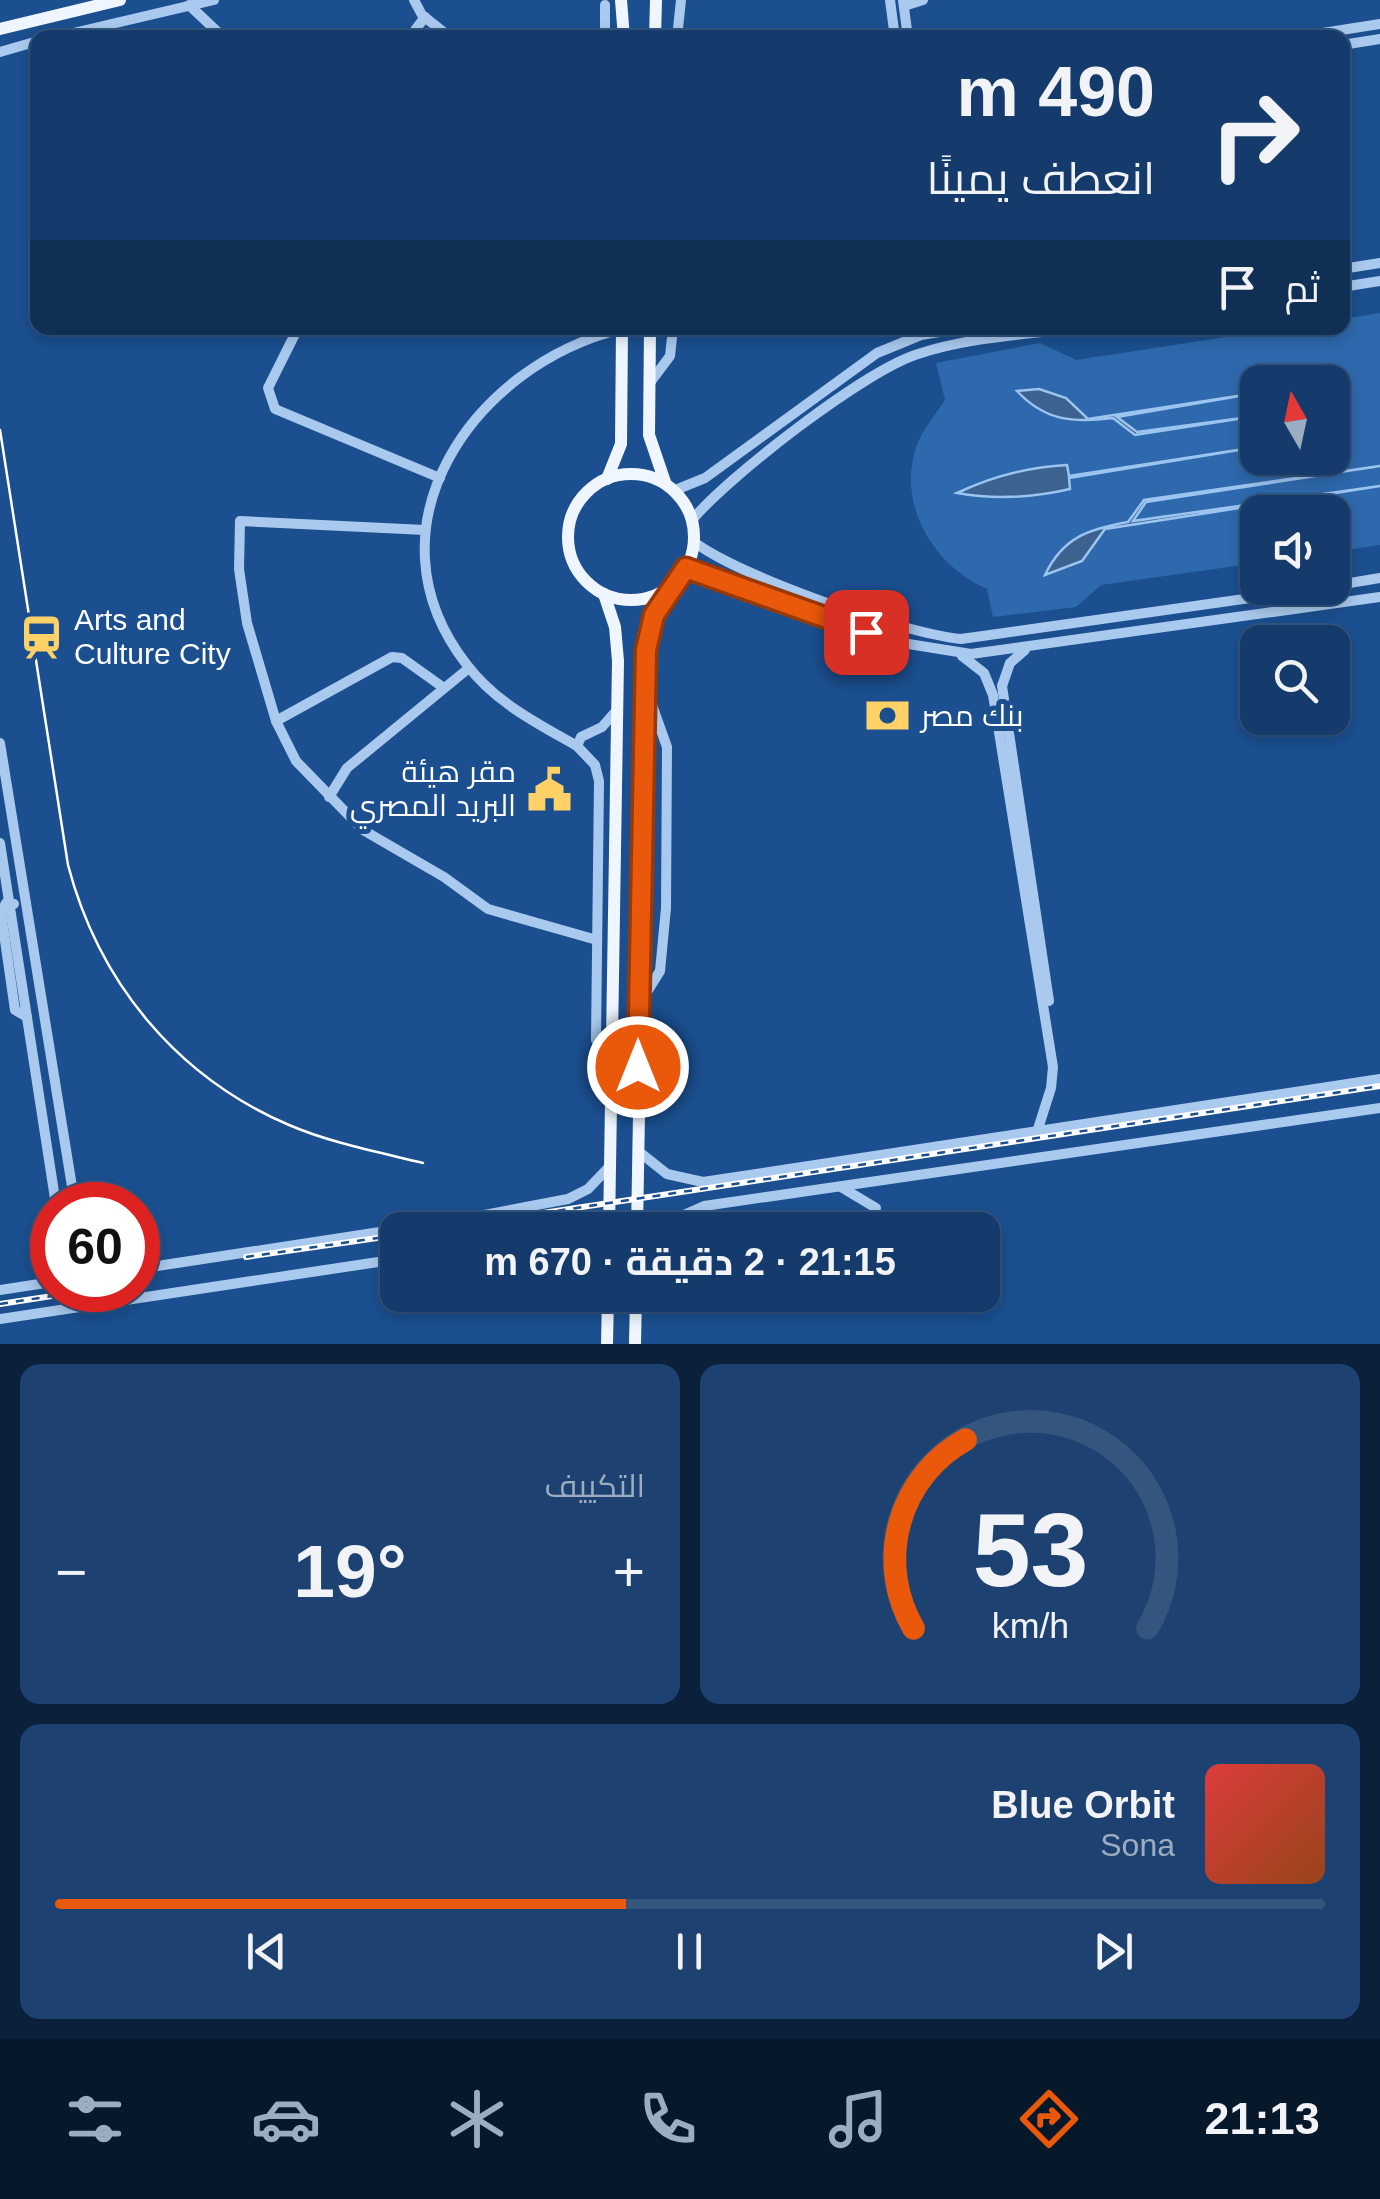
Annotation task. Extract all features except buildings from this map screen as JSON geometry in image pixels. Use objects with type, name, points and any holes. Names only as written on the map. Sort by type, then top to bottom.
[{"type":"main road","points":[[0,29],[120,0]]},
{"type":"main road","points":[[621,0],[623,30]]},
{"type":"main road","points":[[655,30],[656,0]]},
{"type":"main road","points":[[622,335],[622,444],[607,479],[579,502],[568,536],[577,570],[604,594],[640,600],[673,585]]},
{"type":"main road","points":[[637,1212],[650,631],[686,568],[694,542],[692,520],[658,470],[650,444],[650,335]]},
{"type":"main road","points":[[607,479],[640,475],[672,489]]},
{"type":"main road","points":[[604,594],[618,644],[610,1212]]},
{"type":"main road","points":[[596,1040],[612,1040]]},
{"type":"main road","points":[[607,1344],[608,1312]]},
{"type":"main road","points":[[635,1344],[636,1312]]},
{"type":"street","points":[[86,30],[214,0]]},
{"type":"street","points":[[414,0],[425,18],[440,30]]},
{"type":"street","points":[[678,30],[680,0]]},
{"type":"street","points":[[890,0],[894,30]]},
{"type":"street","points":[[907,30],[904,3],[923,0]]},
{"type":"street","points":[[605,30],[606,5]]},
{"type":"street","points":[[188,6],[215,30]]},
{"type":"street","points":[[415,30],[425,18]]},
{"type":"street","points":[[1342,30],[1380,24]]},
{"type":"street","points":[[1350,44],[1380,40]]},
{"type":"street","points":[[0,52],[30,43]]},
{"type":"street","points":[[1350,268],[1380,263]]},
{"type":"street","points":[[1350,286],[1380,281]]},
{"type":"street","points":[[294,335],[268,388],[275,409],[440,478]]},
{"type":"street","points":[[591,335],[553,353],[502,388],[462,434],[440,478],[426,530],[426,562],[435,604],[469,668],[512,709],[578,746],[599,777],[596,1040]]},
{"type":"street","points":[[650,384],[670,356],[672,335]]},
{"type":"street","points":[[672,489],[705,478],[876,354],[916,335]]},
{"type":"street","points":[[692,520],[718,492],[857,387],[897,362],[936,349],[1029,335]]},
{"type":"street","points":[[426,530],[240,521],[244,606],[276,720],[291,754],[329,797],[376,839],[444,877],[494,912],[598,940]]},
{"type":"street","points":[[694,542],[742,569],[926,634],[960,639],[1240,600]]},
{"type":"street","points":[[686,568],[881,638],[951,653],[979,667],[991,687],[1060,1072]]},
{"type":"street","points":[[1350,583],[1380,578]]},
{"type":"street","points":[[951,653],[1030,648],[1380,597]]},
{"type":"street","points":[[1025,873],[1002,686],[1010,662],[1030,648]]},
{"type":"street","points":[[276,720],[392,657],[405,660],[444,688]]},
{"type":"street","points":[[329,797],[347,768],[469,668]]},
{"type":"street","points":[[639,1004],[660,972],[666,908],[668,747],[646,686]]},
{"type":"street","points":[[578,746],[581,737],[602,726],[617,710]]},
{"type":"street","points":[[0,743],[72,1182]]},
{"type":"street","points":[[0,843],[52,1182]]},
{"type":"street","points":[[1028,890],[1052,1066],[1051,1088],[1037,1132]]},
{"type":"street","points":[[9,901],[16,904],[24,898]]},
{"type":"street","points":[[9,901],[1,913],[6,988],[17,1013],[28,1017]]},
{"type":"street","points":[[33,1055],[42,1057],[48,1052]]},
{"type":"street","points":[[638,1151],[667,1174],[703,1182],[1380,1079]]},
{"type":"street","points":[[690,1212],[704,1206],[1380,1108]]},
{"type":"street","points":[[160,1266],[568,1199],[588,1189],[611,1165]]},
{"type":"street","points":[[840,1187],[876,1208]]},
{"type":"street","points":[[0,1319],[380,1262]]},
{"type":"street","points":[[0,1290],[30,1285]]},
{"type":"shaded area","points":[[1380,313],[1380,545],[1350,549],[1350,495],[1240,495],[1240,565],[1101,585],[1076,607],[993,617],[987,589],[951,565],[924,532],[916,512],[911,469],[916,447],[945,400],[936,363],[1040,343],[1076,360],[1239,335],[1350,335],[1350,318]]},
{"type":"shaded area","points":[[1039,389],[1066,398],[1088,419],[1240,396],[1117,417],[1137,432],[1240,419],[1135,435],[1113,418],[1072,420],[1049,414],[1017,391]]},
{"type":"shaded area","points":[[1240,450],[1069,478],[1070,489],[1041,494],[1000,497],[957,493],[997,477],[1038,468],[1067,465],[1069,476]]},
{"type":"shaded area","points":[[1322,475],[1146,502],[1133,521],[1240,508],[1105,529],[1082,561],[1045,575],[1069,543],[1089,532],[1128,522],[1144,500]]},
{"type":"tram line","points":[[0,430],[68,865],[100,949],[148,1021],[212,1081],[289,1125],[355,1147],[423,1163]]},
{"type":"railway","points":[[550,1212],[1380,1086]]},
{"type":"railway","points":[[246,1257],[380,1238]]},
{"type":"railway","points":[[0,1304],[30,1299]]},
{"type":"place","name":"Arts and Culture City","points":[[41,637]]},
{"type":"place","name":"بنك مصر","points":[[888,716]]},
{"type":"place","name":"مقر هيئة البريد المصري","points":[[549,789]]},
{"type":"route","points":[[638,1067],[646,650],[662,599],[686,568],[866,632]]}]
